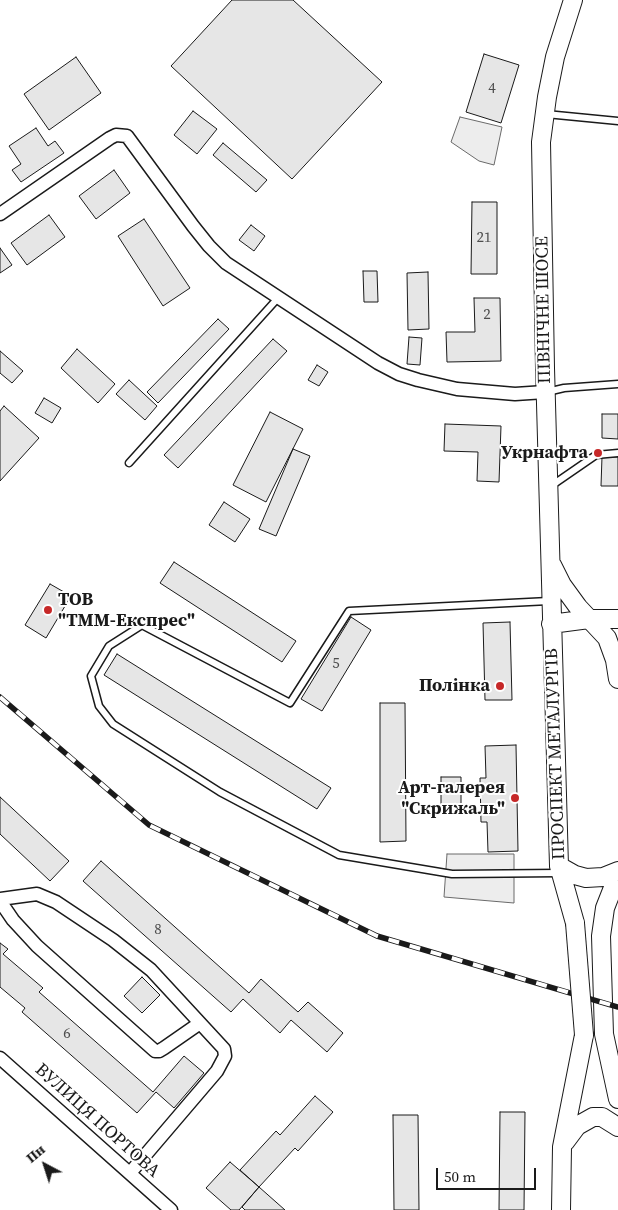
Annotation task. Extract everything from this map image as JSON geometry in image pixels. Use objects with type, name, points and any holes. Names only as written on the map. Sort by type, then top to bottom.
[{"type":"main road","name":"ПІВНІЧНЕ ШОСЕ","points":[[551,624],[541,142],[555,57],[573,0]]},
{"type":"main road","points":[[550,561],[562,585],[606,638],[615,660],[618,679]]},
{"type":"main road","points":[[551,624],[589,619],[618,619]]},
{"type":"main road","name":"ПРОСПЕКТ МЕТАЛУРГІВ","points":[[551,624],[560,869],[575,923],[584,1035],[562,1147],[561,1210]]},
{"type":"main road","points":[[560,869],[586,878],[603,878],[618,871]]},
{"type":"main road","points":[[618,875],[606,908],[601,936],[604,1034],[618,1099]]},
{"type":"main road","points":[[562,1147],[570,1133],[577,1126],[593,1117],[602,1117],[618,1127]]},
{"type":"street","points":[[0,214],[110,138],[127,136],[209,246],[226,263],[378,363],[406,376],[457,389],[515,394],[546,392]]},
{"type":"street","points":[[130,1173],[217,1071],[226,1053],[224,1049],[152,970],[113,940],[56,902],[37,894],[0,900],[13,920],[37,946],[155,1051],[162,1050],[200,1023]]},
{"type":"street","name":"ВУЛИЦЯ ПОРТОВА","points":[[0,1058],[171,1210]]},
{"type":"lane","points":[[545,114],[618,121]]},
{"type":"lane","points":[[129,463],[278,298]]},
{"type":"lane","points":[[546,392],[564,388],[618,384]]},
{"type":"lane","points":[[548,489],[596,455],[618,453]]},
{"type":"lane","points":[[551,601],[349,611],[290,704],[142,625],[109,646],[91,676],[99,706],[113,724],[220,792],[338,855],[452,874],[560,869]]},
{"type":"shaded area","points":[[460,117],[502,127],[494,165],[479,161],[451,142]]},
{"type":"shaded area","points":[[447,854],[514,854],[514,903],[444,897]]},
{"type":"building","points":[[232,0],[293,0],[382,82],[292,179],[171,66]]},
{"type":"building","points":[[484,54],[519,65],[501,123],[466,112]]},
{"type":"building","points":[[76,57],[101,93],[49,130],[24,94]]},
{"type":"building","points":[[193,111],[217,129],[197,154],[174,135]]},
{"type":"building","points":[[36,128],[48,146],[55,141],[64,153],[21,182],[12,170],[21,164],[9,146]]},
{"type":"building","points":[[223,143],[267,180],[256,192],[213,155]]},
{"type":"building","points":[[114,170],[130,193],[96,219],[79,196]]},
{"type":"building","points":[[472,202],[497,202],[497,274],[471,274]]},
{"type":"building","points":[[49,215],[65,237],[27,265],[11,243]]},
{"type":"building","points":[[144,219],[190,288],[163,306],[118,236]]},
{"type":"building","points":[[251,225],[265,236],[254,251],[239,240]]},
{"type":"building","points":[[0,248],[12,265],[0,273]]},
{"type":"building","points":[[363,271],[377,271],[378,302],[364,302]]},
{"type":"building","points":[[428,272],[429,329],[408,330],[407,273]]},
{"type":"building","points":[[474,298],[500,298],[501,361],[447,362],[446,332],[475,332]]},
{"type":"building","points":[[218,319],[229,329],[158,403],[147,392]]},
{"type":"building","points":[[409,337],[422,338],[420,365],[407,364]]},
{"type":"building","points":[[273,339],[287,351],[178,468],[164,455]]},
{"type":"building","points":[[77,349],[115,384],[98,403],[61,368]]},
{"type":"building","points":[[0,351],[23,371],[12,383],[0,373]]},
{"type":"building","points":[[317,365],[328,372],[319,386],[308,380]]},
{"type":"building","points":[[129,380],[157,406],[145,420],[116,394]]},
{"type":"building","points":[[44,398],[61,408],[52,423],[35,413]]},
{"type":"building","points":[[4,406],[39,438],[0,481],[0,411]]},
{"type":"building","points":[[270,412],[303,429],[266,502],[233,485]]},
{"type":"building","points":[[602,414],[618,414],[618,439],[602,438]]},
{"type":"building","points":[[445,424],[501,426],[499,482],[477,481],[478,452],[444,451]]},
{"type":"building","points":[[293,449],[310,456],[276,536],[259,529]]},
{"type":"building","points":[[602,457],[618,457],[618,486],[601,486]]},
{"type":"building","points":[[224,502],[250,519],[235,542],[209,525]]},
{"type":"building","points":[[174,562],[296,641],[282,662],[160,583]]},
{"type":"building","name":"ТОВ \"ТММ-Експрес\"","points":[[50,584],[71,596],[46,638],[25,625]]},
{"type":"building","points":[[351,617],[371,630],[322,711],[301,699]]},
{"type":"building","points":[[510,622],[512,700],[485,700],[483,623]]},
{"type":"building","points":[[117,654],[331,788],[317,809],[104,675]]},
{"type":"building","points":[[380,703],[405,703],[406,841],[380,842]]},
{"type":"building","points":[[516,745],[518,851],[488,852],[487,822],[481,822],[480,778],[486,778],[485,746]]},
{"type":"building","points":[[441,777],[461,777],[461,810],[441,810]]},
{"type":"building","points":[[0,797],[69,861],[50,881],[0,834]]},
{"type":"building","points":[[101,861],[249,993],[261,979],[298,1012],[308,1002],[343,1033],[327,1052],[291,1020],[280,1033],[243,999],[231,1012],[83,881]]},
{"type":"building","points":[[0,943],[8,949],[3,954],[43,988],[39,992],[153,1092],[184,1056],[204,1073],[174,1108],[156,1092],[137,1113],[22,1012],[25,1008],[0,987]]},
{"type":"building","points":[[142,977],[160,995],[142,1013],[124,996]]},
{"type":"building","points":[[315,1096],[333,1112],[298,1151],[295,1148],[259,1187],[240,1170],[276,1131],[280,1135]]},
{"type":"building","points":[[500,1112],[525,1112],[524,1210],[499,1210]]},
{"type":"building","points":[[393,1115],[418,1115],[419,1210],[394,1210]]},
{"type":"building","points":[[230,1162],[259,1187],[239,1210],[231,1210],[206,1188]]},
{"type":"building","points":[[259,1187],[285,1210],[245,1210],[242,1207]]},
{"type":"railway","points":[[0,697],[149,825],[377,936],[618,1007]]},
{"type":"place","name":"Укрнафта","points":[[598,453]]},
{"type":"place","name":"ТОВ \"ТММ-Експрес\"","points":[[48,610]]},
{"type":"place","name":"Полінка","points":[[500,686]]},
{"type":"place","name":"Арт-галерея \"Скрижаль\"","points":[[515,798]]}]
